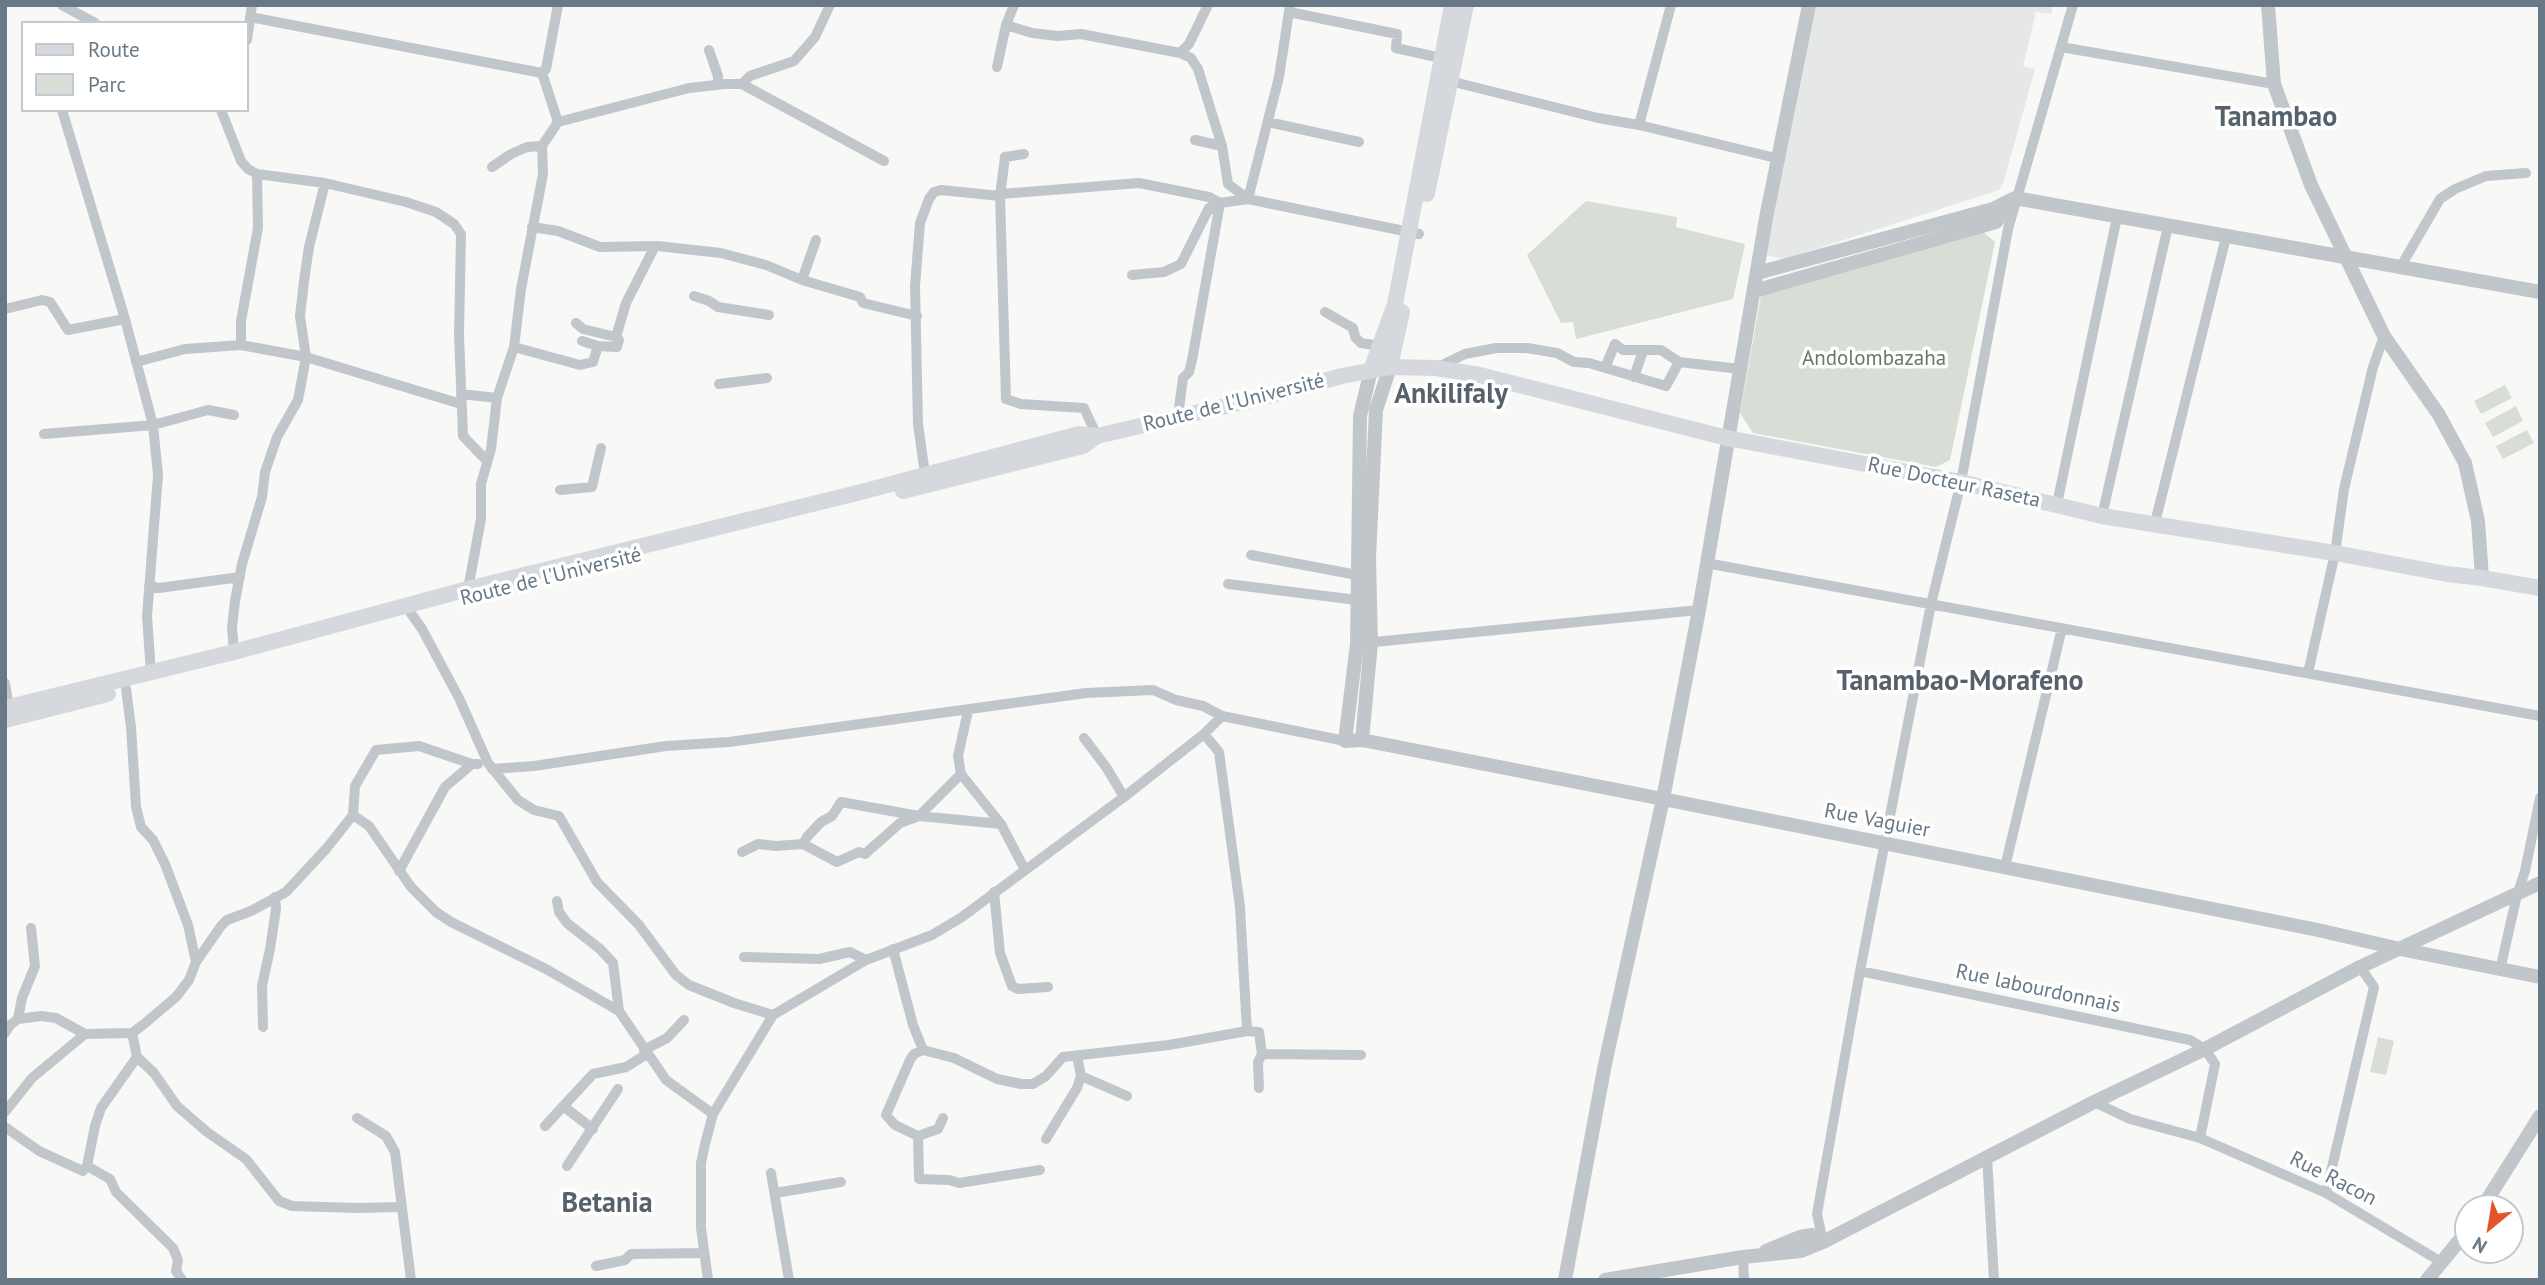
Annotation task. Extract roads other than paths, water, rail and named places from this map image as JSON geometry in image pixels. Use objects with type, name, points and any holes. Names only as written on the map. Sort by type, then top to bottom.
[{"type":"main road","points":[[1390,367],[1452,5]]},
{"type":"main road","points":[[1371,370],[1395,303],[1414,234],[1466,5]]},
{"type":"main road","name":"Rue Docteur Raseta","points":[[1371,370],[1390,367],[1436,369],[1480,375],[1727,438],[1961,482],[2102,516],[2335,553],[2447,575],[2540,588]]},
{"type":"main road","name":"Route de l'Université","points":[[6,711],[468,589],[1079,434],[1097,436],[1371,370]]},
{"type":"main road","name":"Route de l'Université","points":[[6,711],[125,689],[410,612],[1083,446],[1097,436]]},
{"type":"street","points":[[62,5],[91,21]]},
{"type":"street","points":[[248,32],[252,5]]},
{"type":"street","points":[[542,74],[546,69],[558,5]]},
{"type":"street","points":[[742,84],[750,76],[793,61],[815,37],[831,5]]},
{"type":"street","points":[[998,67],[1006,25],[1014,5]]},
{"type":"street","points":[[1180,53],[1189,44],[1208,5]]},
{"type":"street","points":[[1639,125],[1671,5]]},
{"type":"street","points":[[1566,1280],[1605,1064],[1663,799],[1699,610],[1757,273],[1809,5]]},
{"type":"street","points":[[1823,1242],[1817,1214],[1860,971],[1931,604],[1961,482],[2015,198],[2073,5]]},
{"type":"street","points":[[2268,5],[2274,84],[2311,185],[2384,336],[2439,415],[2465,463],[2478,521],[2482,578]]},
{"type":"street","points":[[1248,200],[1279,77],[1289,8],[1397,34],[1396,48],[1441,58]]},
{"type":"street","points":[[250,17],[542,74]]},
{"type":"street","points":[[1006,25],[1032,33],[1058,36],[1081,34],[1180,53],[1191,58],[1198,69],[1222,146],[1228,184],[1248,200]]},
{"type":"street","points":[[2061,47],[2274,84]]},
{"type":"street","points":[[709,50],[718,84]]},
{"type":"street","points":[[542,74],[558,122]]},
{"type":"street","points":[[1450,81],[1780,159]]},
{"type":"street","points":[[468,589],[481,519],[481,484],[491,449],[497,398],[514,347],[542,174],[542,146],[558,122],[689,88],[742,84],[884,161]]},
{"type":"street","points":[[63,112],[125,319],[153,425],[158,475],[147,616],[151,673]]},
{"type":"street","points":[[222,112],[241,161],[257,174],[325,183],[406,202],[436,212],[454,224],[461,234],[459,335],[463,436],[486,460]]},
{"type":"street","points":[[227,121],[235,112]]},
{"type":"street","points":[[1268,122],[1359,142]]},
{"type":"street","points":[[1195,141],[1222,146]]},
{"type":"street","points":[[492,167],[527,147],[542,146]]},
{"type":"street","points":[[1024,154],[1005,157],[1000,195],[1006,399],[1021,404],[1084,408],[1097,436]]},
{"type":"street","points":[[2401,266],[2440,199],[2455,189],[2486,176],[2526,173]]},
{"type":"street","points":[[242,345],[241,321],[258,228],[257,174]]},
{"type":"street","points":[[234,652],[232,627],[240,577],[262,497],[265,472],[277,437],[298,400],[306,357],[300,316],[304,281],[309,247],[325,183]]},
{"type":"street","points":[[925,474],[918,424],[915,286],[920,223],[934,192],[941,190],[1000,195],[1139,183],[1209,197],[1219,206]]},
{"type":"street","points":[[1757,273],[1993,209],[2015,198],[2540,292]]},
{"type":"street","points":[[1754,291],[1996,222],[2015,198]]},
{"type":"street","points":[[1132,275],[1164,272],[1181,264],[1209,208],[1248,200],[1414,234]]},
{"type":"street","points":[[1178,416],[1183,378],[1189,372],[1192,360],[1219,206]]},
{"type":"street","points":[[2057,504],[2117,217]]},
{"type":"street","points":[[2102,516],[2168,226]]},
{"type":"street","points":[[532,227],[558,231],[600,247],[655,246],[721,253],[766,265],[802,280],[860,297],[863,303],[917,316]]},
{"type":"street","points":[[2155,523],[2226,237]]},
{"type":"street","points":[[802,280],[816,240]]},
{"type":"street","points":[[582,341],[598,346],[617,347],[626,303],[655,246]]},
{"type":"street","points":[[694,296],[718,307],[769,315]]},
{"type":"street","points":[[5,309],[43,300],[50,302],[68,330],[125,319]]},
{"type":"street","points":[[1325,312],[1353,328],[1355,338],[1362,343],[1381,346]]},
{"type":"street","points":[[576,323],[583,329],[617,337]]},
{"type":"street","points":[[2308,673],[2335,553],[2344,489],[2373,367],[2384,336]]},
{"type":"street","points":[[1605,368],[1615,344],[1623,350],[1661,350],[1679,362],[1740,369]]},
{"type":"street","points":[[136,362],[184,349],[242,345],[306,357],[461,399],[497,398]]},
{"type":"street","points":[[514,347],[580,365],[593,362],[598,346]]},
{"type":"street","points":[[1436,369],[1465,354],[1496,348],[1527,348],[1557,353],[1574,362],[1605,368],[1665,386],[1679,362]]},
{"type":"street","points":[[1634,376],[1643,351]]},
{"type":"street","points":[[1362,740],[1364,643],[1376,410],[1390,367]]},
{"type":"street","points":[[5,1033],[18,1019],[41,1016],[56,1018],[85,1034],[132,1033],[176,997],[221,926],[286,892],[326,849],[353,815],[355,786],[376,750],[419,746],[472,764],[534,766],[666,746],[729,742],[1086,693],[1153,690],[1176,700],[1203,706],[1222,716],[1345,741],[1364,643],[1357,600],[1360,416],[1371,370]]},
{"type":"street","points":[[719,384],[766,378]]},
{"type":"street","points":[[44,435],[153,425],[208,410],[234,415]]},
{"type":"street","points":[[561,489],[592,487],[601,448]]},
{"type":"street","points":[[1251,555],[1357,575]]},
{"type":"street","points":[[1706,564],[2540,716]]},
{"type":"street","points":[[149,586],[159,588],[240,577]]},
{"type":"street","points":[[1228,584],[1357,600]]},
{"type":"street","points":[[1364,643],[1699,610]]},
{"type":"street","points":[[410,612],[459,698],[490,766],[518,800],[534,810],[559,816],[597,882],[639,925],[676,975],[689,985],[773,1015]]},
{"type":"street","points":[[2005,867],[2062,628]]},
{"type":"street","points":[[5,683],[6,711]]},
{"type":"street","points":[[125,689],[131,727],[135,807],[141,827],[153,840],[165,864],[188,925],[196,962]]},
{"type":"street","points":[[968,711],[958,756],[961,774],[1001,824],[1025,870]]},
{"type":"street","points":[[708,1280],[701,1228],[701,1163],[713,1114],[773,1015],[866,960],[932,935],[962,917],[1124,797],[1204,734],[1222,716]]},
{"type":"street","points":[[1204,734],[1219,752],[1240,907],[1247,1031]]},
{"type":"street","points":[[1084,738],[1124,797]]},
{"type":"street","name":"Rue Vaguier","points":[[1345,741],[1362,740],[1663,799],[2305,927],[2540,977]]},
{"type":"street","points":[[399,871],[446,787],[472,764]]},
{"type":"street","points":[[742,852],[758,844],[803,844],[837,862],[859,852],[865,854],[900,823],[919,816],[961,774]]},
{"type":"street","points":[[2500,970],[2540,798]]},
{"type":"street","points":[[803,844],[821,822],[832,816],[841,802],[919,816],[1001,824]]},
{"type":"street","points":[[353,815],[369,826],[399,871],[436,912],[546,969],[619,1011]]},
{"type":"street","points":[[1615,1279],[1750,1256],[1801,1251],[1823,1242],[1987,1156],[2205,1049],[2360,967],[2540,883]]},
{"type":"street","points":[[994,892],[1000,953],[1012,986],[1018,989],[1048,986]]},
{"type":"street","points":[[263,1027],[262,986],[276,909],[275,897]]},
{"type":"street","points":[[557,901],[559,912],[567,923],[613,963],[619,1011],[645,1052],[666,1080],[713,1114]]},
{"type":"street","points":[[18,1019],[22,998],[35,966],[31,928]]},
{"type":"street","points":[[893,949],[913,1025],[923,1050]]},
{"type":"street","points":[[744,957],[819,959],[850,952],[866,960]]},
{"type":"street","points":[[2326,1193],[2374,987],[2360,967]]},
{"type":"street","name":"Rue labourdonnais","points":[[1860,971],[2190,1040],[2205,1049]]},
{"type":"street","points":[[545,1126],[593,1074],[626,1066],[667,1038],[684,1020]]},
{"type":"street","points":[[943,1118],[938,1129],[918,1136],[895,1125],[886,1115],[910,1060],[914,1054],[923,1050],[954,1058],[997,1079],[1033,1084],[1046,1076],[1063,1057],[1169,1045],[1247,1031],[1259,1032],[1262,1054],[1258,1062],[1259,1088]]},
{"type":"street","points":[[132,1033],[137,1057],[154,1073],[177,1106],[207,1132],[246,1159],[279,1201],[292,1206],[401,1207]]},
{"type":"street","points":[[5,1112],[32,1078],[85,1034]]},
{"type":"street","points":[[2200,1138],[2215,1064],[2205,1049]]},
{"type":"street","points":[[1262,1054],[1362,1055]]},
{"type":"street","points":[[1046,1139],[1069,1103],[1080,1076],[1077,1056]]},
{"type":"street","points":[[5,1127],[24,1143],[83,1171],[87,1166],[101,1108],[137,1057]]},
{"type":"street","points":[[1080,1076],[1127,1096]]},
{"type":"street","points":[[567,1166],[618,1089]]},
{"type":"street","name":"Rue Racon","points":[[2094,1102],[2130,1119],[2200,1138],[2326,1193],[2443,1263]]},
{"type":"street","points":[[563,1106],[593,1129]]},
{"type":"street","points":[[2491,1194],[2540,1115]]},
{"type":"street","points":[[357,1118],[386,1136],[395,1152],[411,1280]]},
{"type":"street","points":[[918,1136],[919,1179],[959,1183],[1040,1170]]},
{"type":"street","points":[[1987,1156],[1994,1280]]},
{"type":"street","points":[[87,1166],[110,1179],[116,1192],[173,1248],[178,1260],[176,1271],[182,1280]]},
{"type":"street","points":[[771,1173],[789,1280]]},
{"type":"street","points":[[775,1193],[841,1182]]},
{"type":"street","points":[[2427,1280],[2454,1248]]},
{"type":"street","points":[[596,1266],[625,1260],[631,1254],[704,1253]]},
{"type":"street","points":[[1744,1280],[1750,1256]]},
{"type":"district","name":"Tanambao","points":[[2276,118]]},
{"type":"district","name":"Ankilifaly","points":[[1451,395]]},
{"type":"district","name":"Tanambao-Morafeno","points":[[1960,682]]},
{"type":"district","name":"Betania","points":[[607,1204]]},
{"type":"park label","name":"Andolombazaha","points":[[1874,359]]}]
